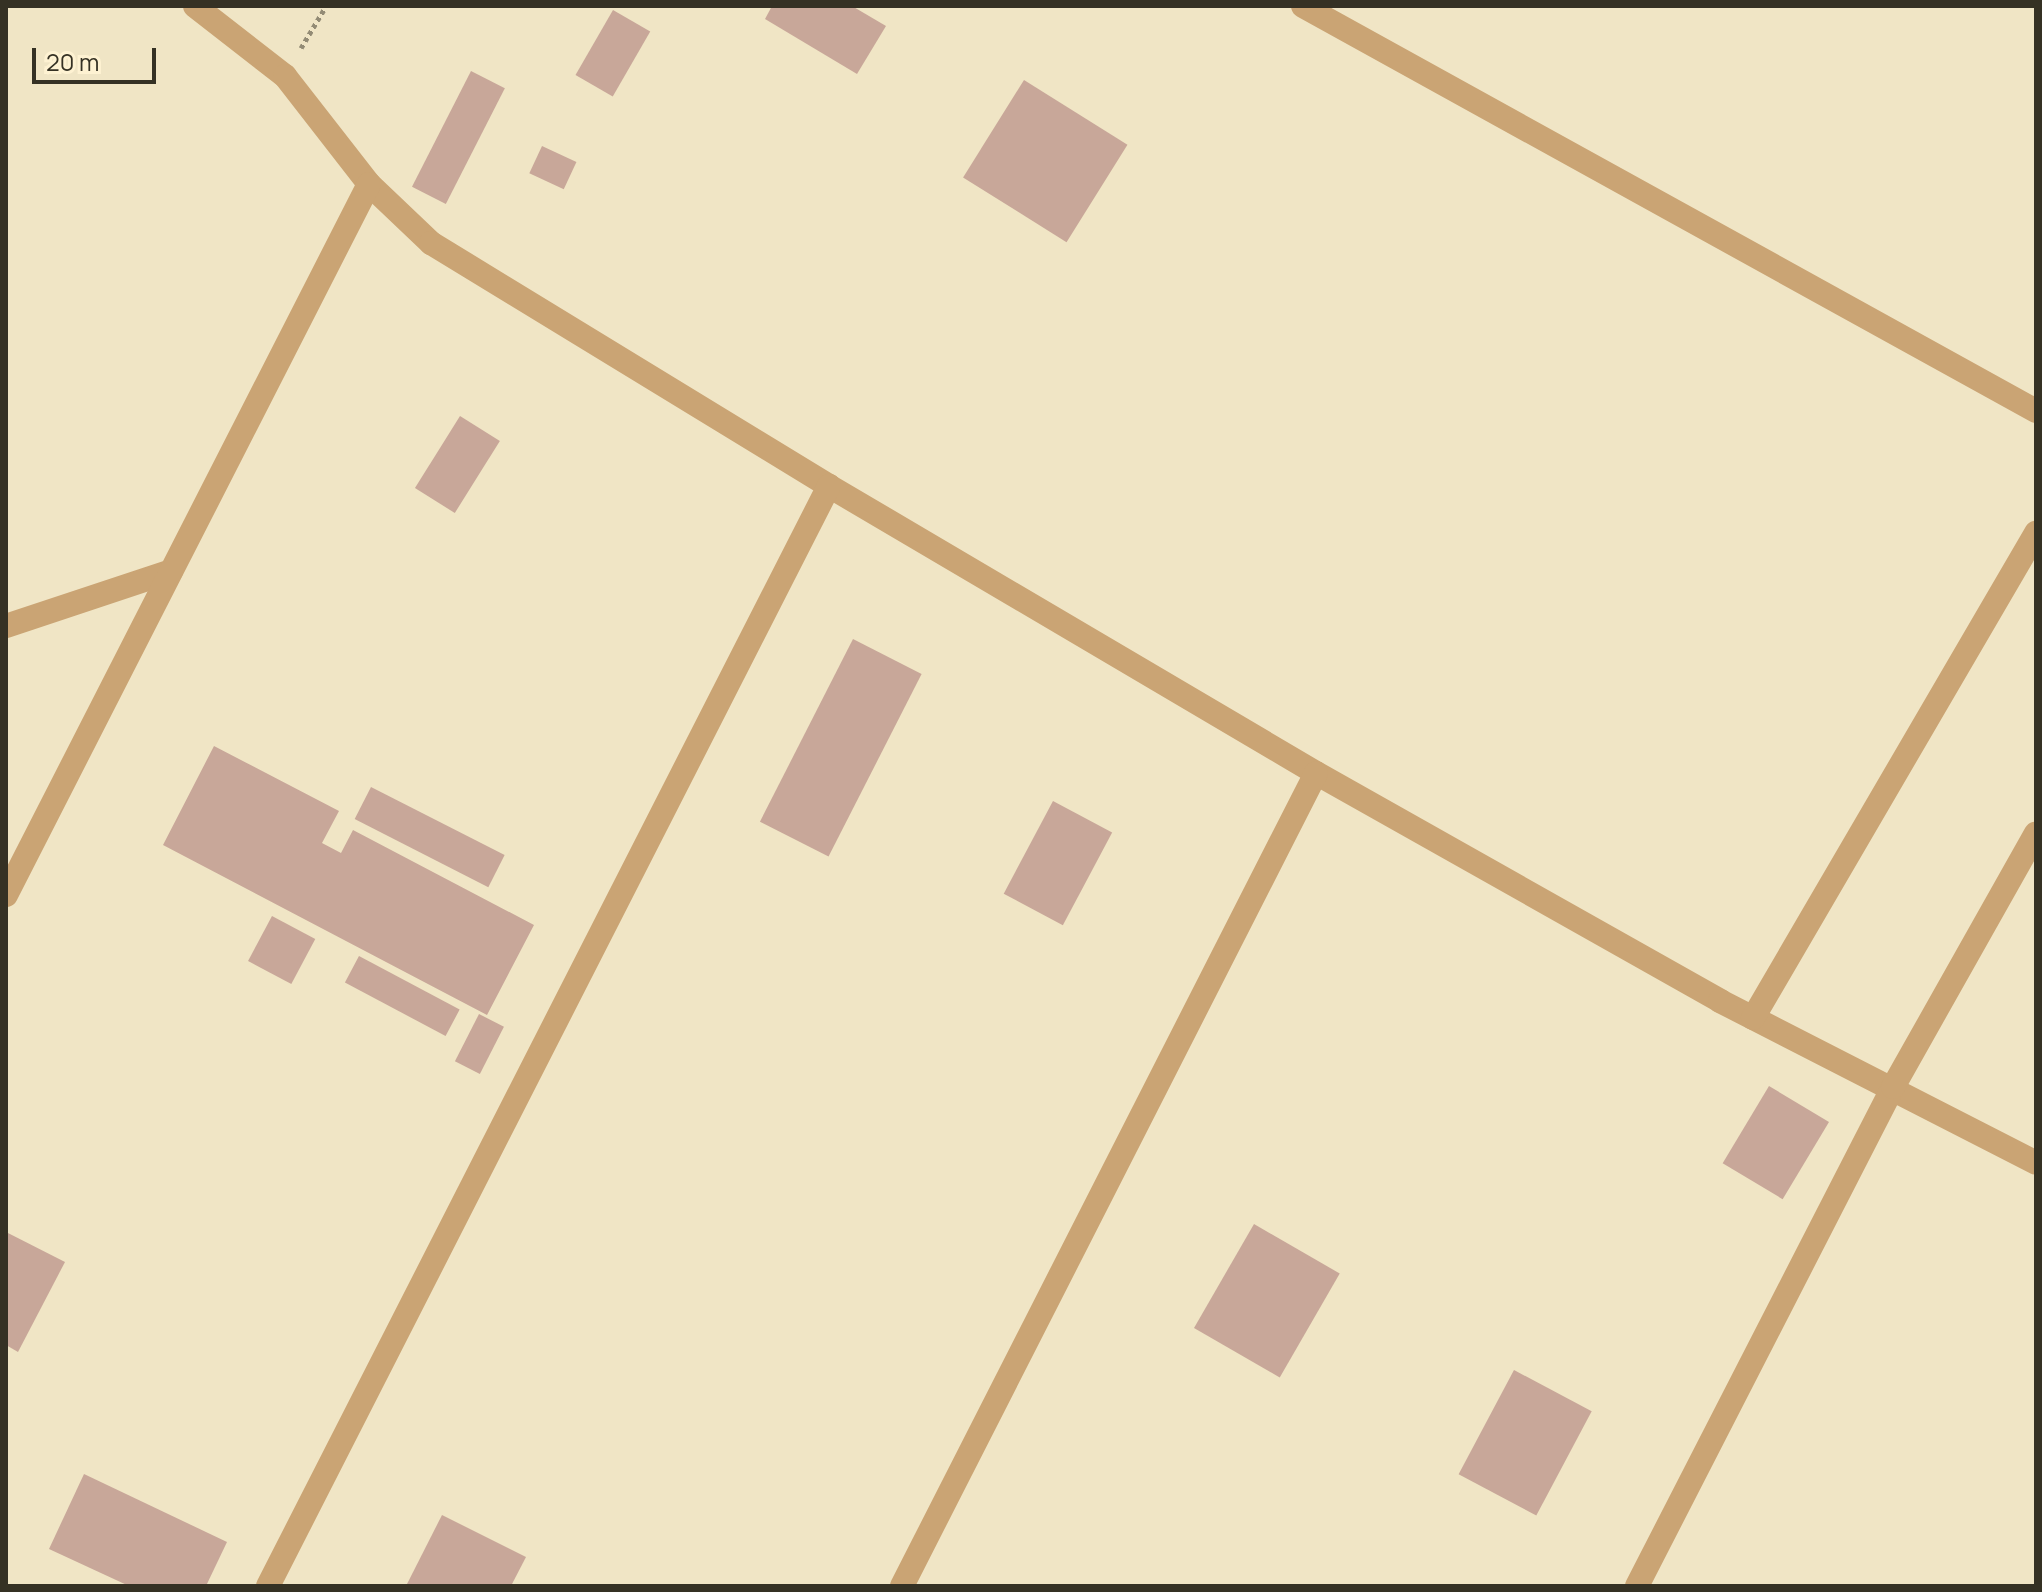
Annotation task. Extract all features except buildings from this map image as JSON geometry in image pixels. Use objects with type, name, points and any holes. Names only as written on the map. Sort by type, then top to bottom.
[{"type":"street","points":[[195,6],[285,76],[369,184],[431,243],[829,486],[1316,773],[1753,1018],[1893,1087],[2036,1163]]},
{"type":"street","points":[[1303,6],[2036,411]]},
{"type":"street","points":[[6,895],[369,184]]},
{"type":"street","points":[[268,1586],[829,486]]},
{"type":"street","points":[[1753,1018],[2036,533]]},
{"type":"street","points":[[6,626],[171,571]]},
{"type":"street","points":[[902,1586],[1316,773]]},
{"type":"street","points":[[1637,1586],[1893,1087],[2036,833]]},
{"type":"path","points":[[285,76],[326,6]]}]
